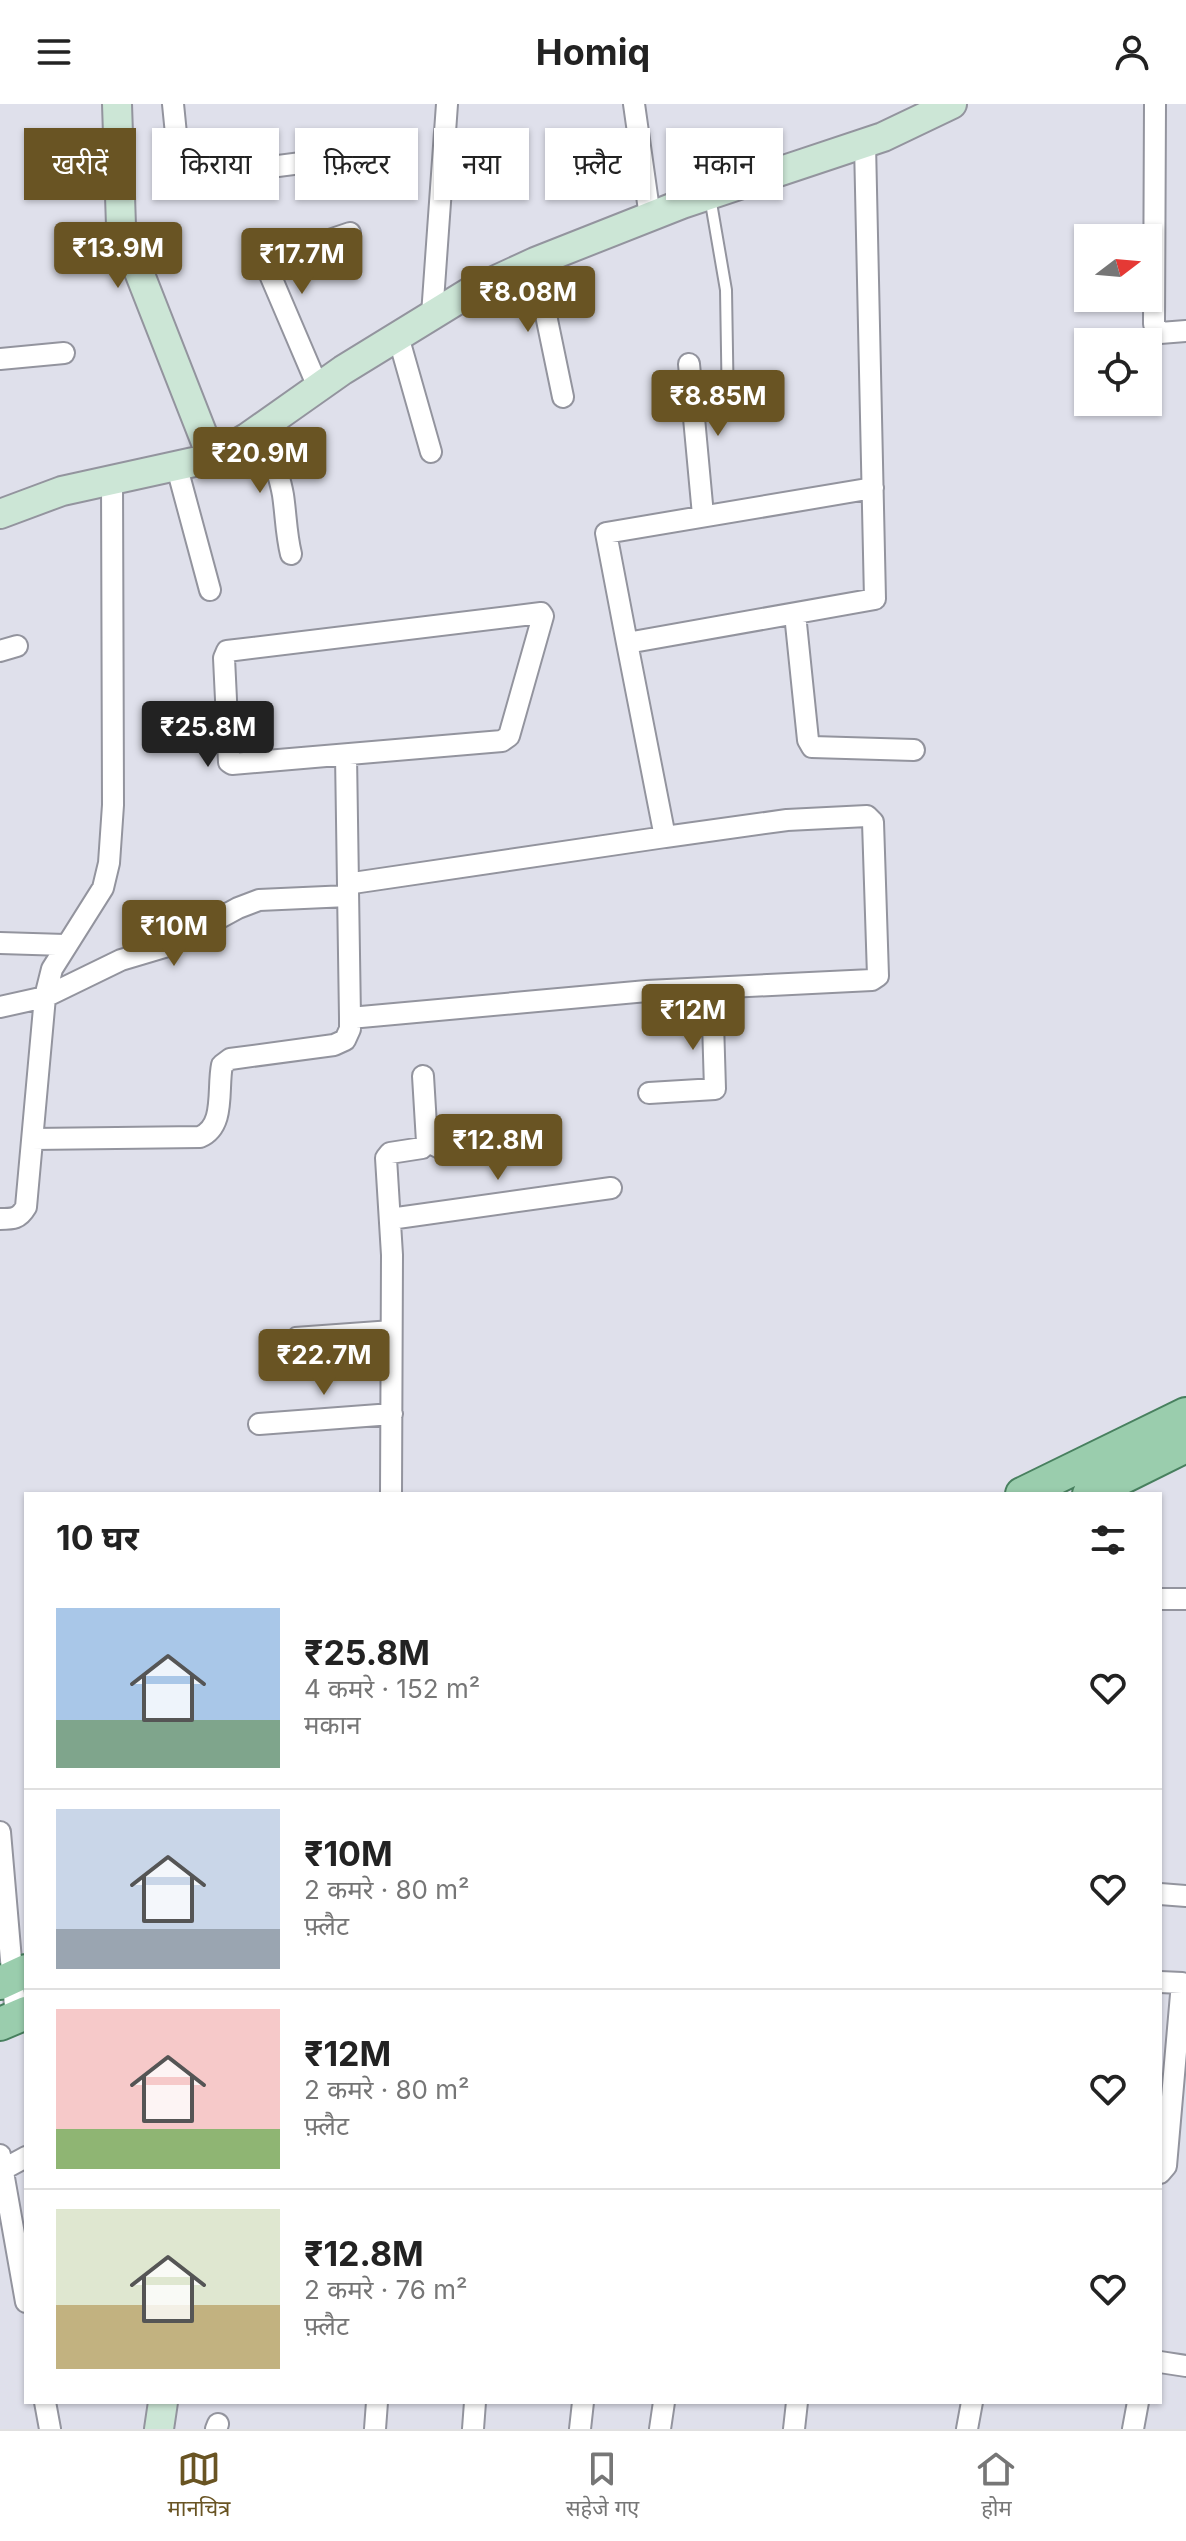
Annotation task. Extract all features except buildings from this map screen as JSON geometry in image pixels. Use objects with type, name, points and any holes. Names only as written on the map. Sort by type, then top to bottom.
[{"type":"main road","points":[[1026,1492],[1186,1414]]},
{"type":"main road","points":[[1093,1492],[1186,1446]]},
{"type":"street","points":[[117,104],[121,226],[212,458]]},
{"type":"street","points":[[173,104],[180,174],[185,178],[295,164]]},
{"type":"street","points":[[432,315],[447,104]]},
{"type":"street","points":[[634,104],[650,217]]},
{"type":"street","points":[[783,171],[865,144],[952,104]]},
{"type":"street","points":[[1155,104],[1154,324],[1160,333],[1186,331]]},
{"type":"street","points":[[627,643],[875,599],[865,144]]},
{"type":"street","points":[[1,508],[112,478],[212,458],[470,292],[535,262],[696,200]]},
{"type":"street","points":[[318,387],[265,263],[350,233]]},
{"type":"street","points":[[535,262],[563,397]]},
{"type":"street","points":[[398,336],[431,452]]},
{"type":"street","points":[[0,359],[64,353]]},
{"type":"street","points":[[689,364],[703,515]]},
{"type":"street","points":[[262,426],[281,484],[291,554]]},
{"type":"street","points":[[176,464],[210,590]]},
{"type":"street","points":[[0,1219],[13,1219],[21,1215],[26,1207],[45,997],[52,969],[103,888],[112,832],[112,478]]},
{"type":"street","points":[[665,837],[606,533],[873,488]]},
{"type":"street","points":[[543,614],[509,736],[502,741],[346,755],[229,762],[224,658],[227,651],[543,614]]},
{"type":"street","points":[[795,614],[808,740],[812,747],[914,750]]},
{"type":"street","points":[[33,1139],[200,1137],[210,1132],[217,1122],[222,1065],[230,1059],[334,1045],[345,1040],[350,1029],[346,755]]},
{"type":"street","points":[[0,1007],[45,997],[121,960],[168,946],[259,900],[348,891],[665,837],[787,820],[867,816],[873,822],[878,976],[872,980],[712,988],[350,1018]]},
{"type":"street","points":[[0,943],[65,945]]},
{"type":"street","points":[[649,1093],[715,1089],[712,988]]},
{"type":"street","points":[[391,1492],[392,1326],[387,1155],[425,1146],[427,1142],[423,1076]]},
{"type":"street","points":[[390,1219],[611,1188]]},
{"type":"street","points":[[259,1424],[392,1414]]},
{"type":"street","points":[[1162,1599],[1186,1599]]},
{"type":"street","points":[[0,1832],[14,2018]]},
{"type":"street","points":[[1162,1894],[1186,1896]]},
{"type":"street","points":[[1162,1982],[1184,1984],[1166,2166],[1162,2171]]},
{"type":"street","points":[[24,2157],[1,2162],[24,2291]]},
{"type":"street","points":[[1162,2362],[1186,2366]]},
{"type":"street","points":[[45,2404],[50,2429]]},
{"type":"street","points":[[159,2429],[163,2404]]},
{"type":"street","points":[[375,2429],[377,2404]]},
{"type":"street","points":[[473,2429],[475,2404]]},
{"type":"street","points":[[580,2429],[583,2404]]},
{"type":"street","points":[[660,2429],[664,2404]]},
{"type":"street","points":[[794,2429],[797,2404]]},
{"type":"street","points":[[967,2429],[972,2404]]},
{"type":"street","points":[[1133,2429],[1138,2404]]},
{"type":"lane","points":[[711,200],[726,290],[728,412]]},
{"type":"lane","points":[[425,1146],[441,1154],[503,1149]]},
{"type":"lane","points":[[295,1333],[392,1326]]}]
